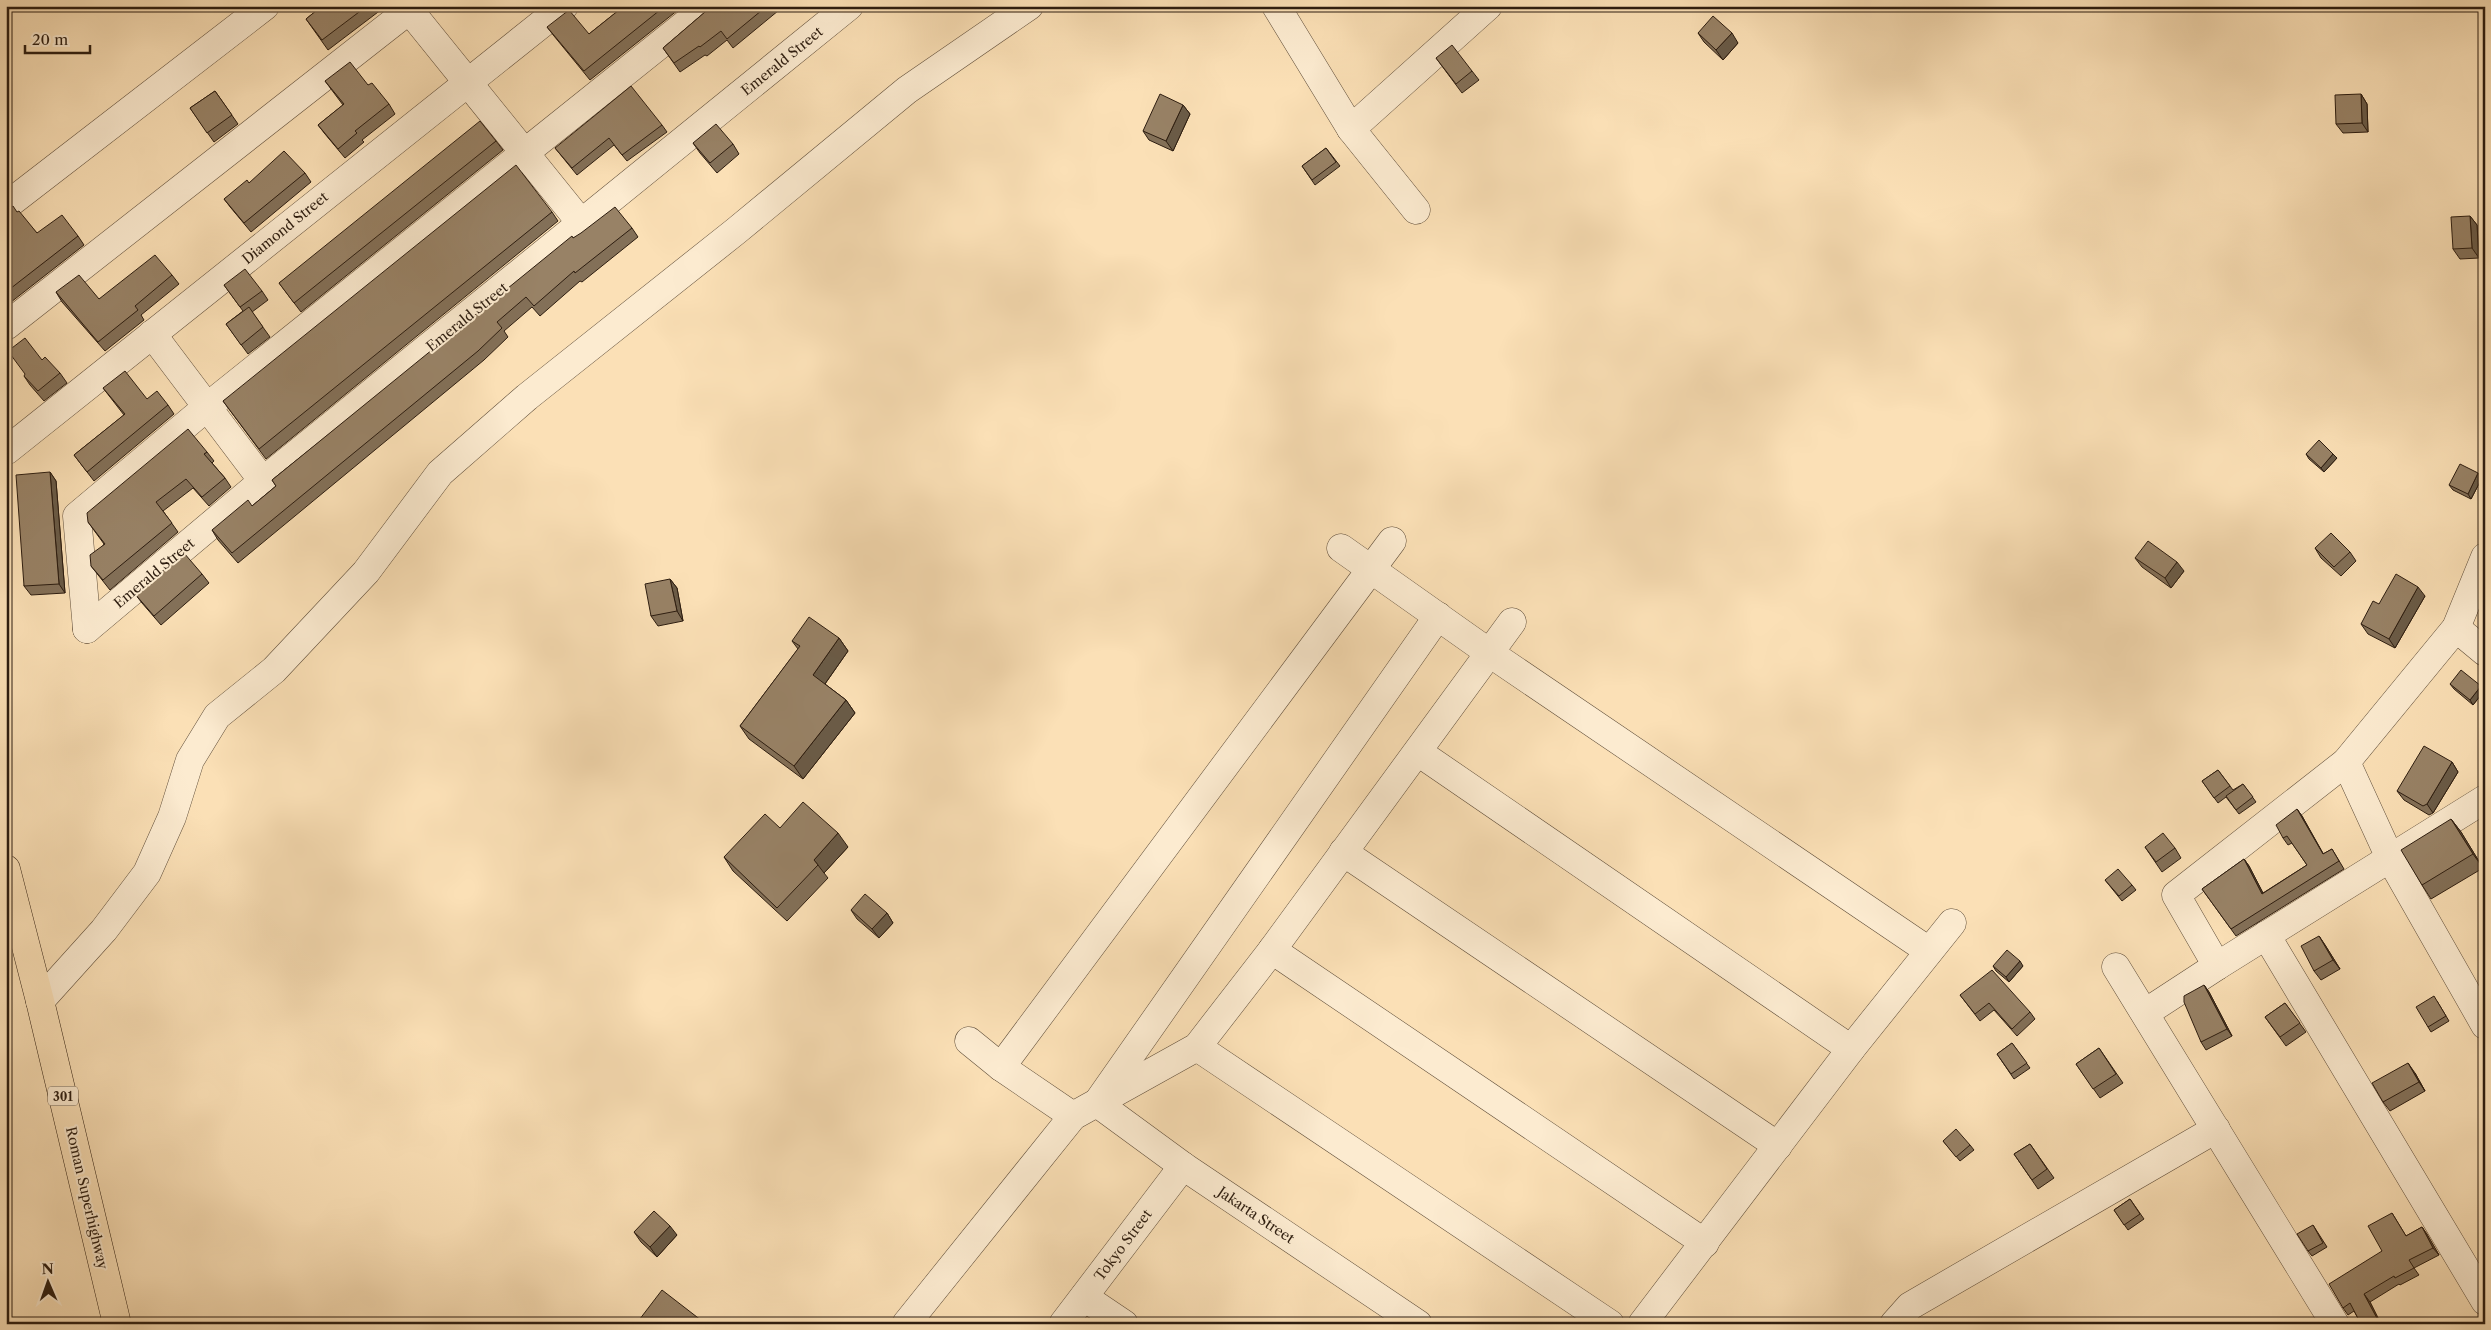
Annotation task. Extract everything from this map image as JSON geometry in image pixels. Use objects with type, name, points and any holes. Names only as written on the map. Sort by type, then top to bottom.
[{"type":"main road","name":"Roman Superhighway","points":[[6,869],[40,1001],[117,1324]]},
{"type":"street","points":[[6,206],[265,6]]},
{"type":"street","name":"Diamond Street","points":[[6,451],[564,6]]},
{"type":"street","points":[[207,407],[708,6]]},
{"type":"street","name":"Emerald Street","points":[[207,407],[77,516],[87,629],[263,481],[849,6]]},
{"type":"street","points":[[40,1001],[104,930],[147,873],[172,817],[190,760],[218,716],[274,670],[366,572],[440,473],[527,398],[736,231],[907,90],[1029,6]]},
{"type":"street","points":[[1276,6],[1351,128],[1416,210]]},
{"type":"street","points":[[1351,128],[1488,6]]},
{"type":"street","points":[[6,326],[407,8],[582,224]]},
{"type":"street","points":[[152,334],[263,481]]},
{"type":"street","points":[[1001,1067],[1392,542]]},
{"type":"street","points":[[1341,548],[1491,654],[1929,951]]},
{"type":"street","points":[[2217,966],[2176,895],[2346,762],[2456,628],[2485,557]]},
{"type":"street","points":[[1097,1103],[1438,616]]},
{"type":"street","points":[[906,1324],[1073,1116],[1196,1047],[1272,950],[1491,654],[1512,622]]},
{"type":"street","points":[[2456,628],[2485,652]]},
{"type":"street","points":[[1418,752],[1851,1049]]},
{"type":"street","points":[[2346,762],[2390,858],[2485,1025]]},
{"type":"street","points":[[2145,1013],[2266,935],[2485,799]]},
{"type":"street","points":[[1343,852],[1778,1146]]},
{"type":"street","points":[[1642,1324],[1851,1049],[1952,923]]},
{"type":"street","points":[[2266,935],[2485,1301]]},
{"type":"street","points":[[1272,950],[1705,1243]]},
{"type":"street","points":[[2116,966],[2335,1324]]},
{"type":"street","points":[[969,1041],[1001,1067],[1073,1116]]},
{"type":"street","points":[[1196,1047],[1610,1324]]},
{"type":"street","name":"Jakarta Street","points":[[1097,1103],[1183,1166],[1418,1324]]},
{"type":"street","points":[[1894,1324],[1910,1306],[2216,1129]]},
{"type":"street","name":"Tokyo Street","points":[[1062,1324],[1183,1166]]},
{"type":"street","points":[[1084,1297],[1124,1324]]},
{"type":"building","points":[[322,6],[367,6],[322,40],[306,19]]},
{"type":"building","points":[[624,6],[665,6],[584,71],[547,27],[569,10],[589,34]]},
{"type":"building","points":[[712,6],[767,6],[727,39],[721,31],[674,63],[663,48]]},
{"type":"building","points":[[1713,16],[1732,33],[1716,50],[1698,33]]},
{"type":"building","points":[[1452,45],[1472,71],[1456,84],[1436,58]]},
{"type":"building","points":[[350,62],[368,85],[372,83],[389,104],[355,131],[357,133],[338,149],[318,125],[344,104],[325,81]]},
{"type":"building","points":[[631,86],[662,125],[622,155],[609,138],[572,168],[555,148]]},
{"type":"building","points":[[215,91],[232,115],[207,133],[190,108]]},
{"type":"building","points":[[1160,94],[1183,105],[1166,141],[1143,131]]},
{"type":"building","points":[[2361,94],[2362,123],[2336,124],[2335,95]]},
{"type":"building","points":[[480,121],[496,141],[294,303],[279,283]]},
{"type":"building","points":[[716,124],[733,144],[710,163],[693,143]]},
{"type":"building","points":[[1326,148],[1336,162],[1312,180],[1302,166]]},
{"type":"building","points":[[284,151],[305,173],[244,223],[224,199],[247,180],[249,183]]},
{"type":"building","points":[[516,165],[552,212],[259,449],[223,401]]},
{"type":"building","points":[[13,206],[37,233],[62,215],[78,236],[6,292],[6,210]]},
{"type":"building","points":[[615,207],[632,228],[575,273],[574,271],[534,306],[526,297],[497,322],[502,328],[478,351],[232,553],[212,530],[248,500],[252,506],[276,486],[272,480],[572,236],[573,238],[581,233]]},
{"type":"building","points":[[2470,216],[2472,248],[2453,249],[2451,217]]},
{"type":"building","points":[[155,255],[172,275],[135,306],[138,310],[98,342],[56,292],[79,275],[99,299]]},
{"type":"building","points":[[245,269],[262,291],[240,307],[224,285]]},
{"type":"building","points":[[249,307],[263,327],[241,345],[226,324]]},
{"type":"building","points":[[25,338],[42,360],[45,357],[60,373],[38,391],[24,376],[25,374],[8,351]]},
{"type":"building","points":[[125,371],[147,399],[157,391],[168,405],[87,472],[74,455],[125,414],[103,388]]},
{"type":"building","points":[[188,429],[207,452],[204,454],[225,478],[202,497],[186,479],[156,502],[172,523],[103,580],[91,566],[90,555],[105,544],[88,522],[87,513]]},
{"type":"building","points":[[2319,440],[2333,454],[2321,468],[2306,454]]},
{"type":"building","points":[[2485,452],[2485,463],[2480,461]]},
{"type":"building","points":[[2460,464],[2478,473],[2468,494],[2449,485]]},
{"type":"building","points":[[50,472],[59,584],[24,586],[16,475]]},
{"type":"building","points":[[2331,533],[2350,552],[2334,567],[2315,548]]},
{"type":"building","points":[[2148,541],[2177,562],[2165,578],[2135,558]]},
{"type":"building","points":[[184,553],[202,574],[154,616],[135,594]]},
{"type":"building","points":[[2396,574],[2418,587],[2389,639],[2361,624],[2373,601],[2379,604]]},
{"type":"building","points":[[670,579],[677,611],[651,616],[645,584]]},
{"type":"building","points":[[809,617],[839,638],[813,675],[846,700],[794,766],[740,726],[800,646],[792,641]]},
{"type":"building","points":[[2461,670],[2481,686],[2470,700],[2450,684]]},
{"type":"building","points":[[2424,746],[2452,762],[2427,804],[2423,806],[2397,791]]},
{"type":"building","points":[[2218,770],[2230,786],[2214,798],[2202,781]]},
{"type":"building","points":[[2243,784],[2253,797],[2236,810],[2226,796]]},
{"type":"building","points":[[803,802],[838,833],[814,860],[818,865],[777,908],[724,857],[765,814],[780,828]]},
{"type":"building","points":[[2297,809],[2323,854],[2332,849],[2339,861],[2231,929],[2202,889],[2244,859],[2262,894],[2307,865],[2287,836],[2283,838],[2276,825]]},
{"type":"building","points":[[2451,819],[2473,854],[2422,885],[2401,850]]},
{"type":"building","points":[[2163,833],[2175,848],[2156,862],[2145,847]]},
{"type":"building","points":[[2118,869],[2132,885],[2119,896],[2105,880]]},
{"type":"building","points":[[865,894],[887,913],[872,929],[851,910]]},
{"type":"building","points":[[2319,936],[2333,960],[2314,971],[2301,946]]},
{"type":"building","points":[[2007,950],[2020,961],[2006,977],[1993,966]]},
{"type":"building","points":[[1992,970],[2030,1012],[2012,1029],[1989,1003],[1975,1014],[1960,995]]},
{"type":"building","points":[[2204,985],[2227,1029],[2201,1042],[2184,1002],[2184,996]]},
{"type":"building","points":[[2434,996],[2446,1016],[2428,1027],[2416,1007]]},
{"type":"building","points":[[2285,1003],[2300,1023],[2280,1037],[2265,1017]]},
{"type":"building","points":[[2012,1043],[2027,1063],[2011,1074],[1997,1054]]},
{"type":"building","points":[[2099,1048],[2116,1074],[2093,1089],[2076,1064]]},
{"type":"building","points":[[2408,1063],[2419,1082],[2383,1102],[2372,1083]]},
{"type":"building","points":[[1956,1129],[1970,1145],[1956,1157],[1943,1141]]},
{"type":"building","points":[[2030,1144],[2047,1169],[2032,1180],[2014,1154]]},
{"type":"building","points":[[2130,1199],[2140,1214],[2124,1225],[2114,1210]]},
{"type":"building","points":[[654,1211],[670,1226],[650,1247],[634,1232]]},
{"type":"building","points":[[2392,1213],[2406,1236],[2422,1227],[2433,1248],[2409,1260],[2414,1268],[2395,1278],[2394,1276],[2364,1294],[2380,1324],[2361,1324],[2350,1303],[2343,1308],[2329,1284],[2382,1251],[2368,1226]]},
{"type":"building","points":[[2313,1225],[2323,1243],[2308,1251],[2297,1234]]},
{"type":"building","points":[[662,1290],[706,1324],[636,1324]]}]
